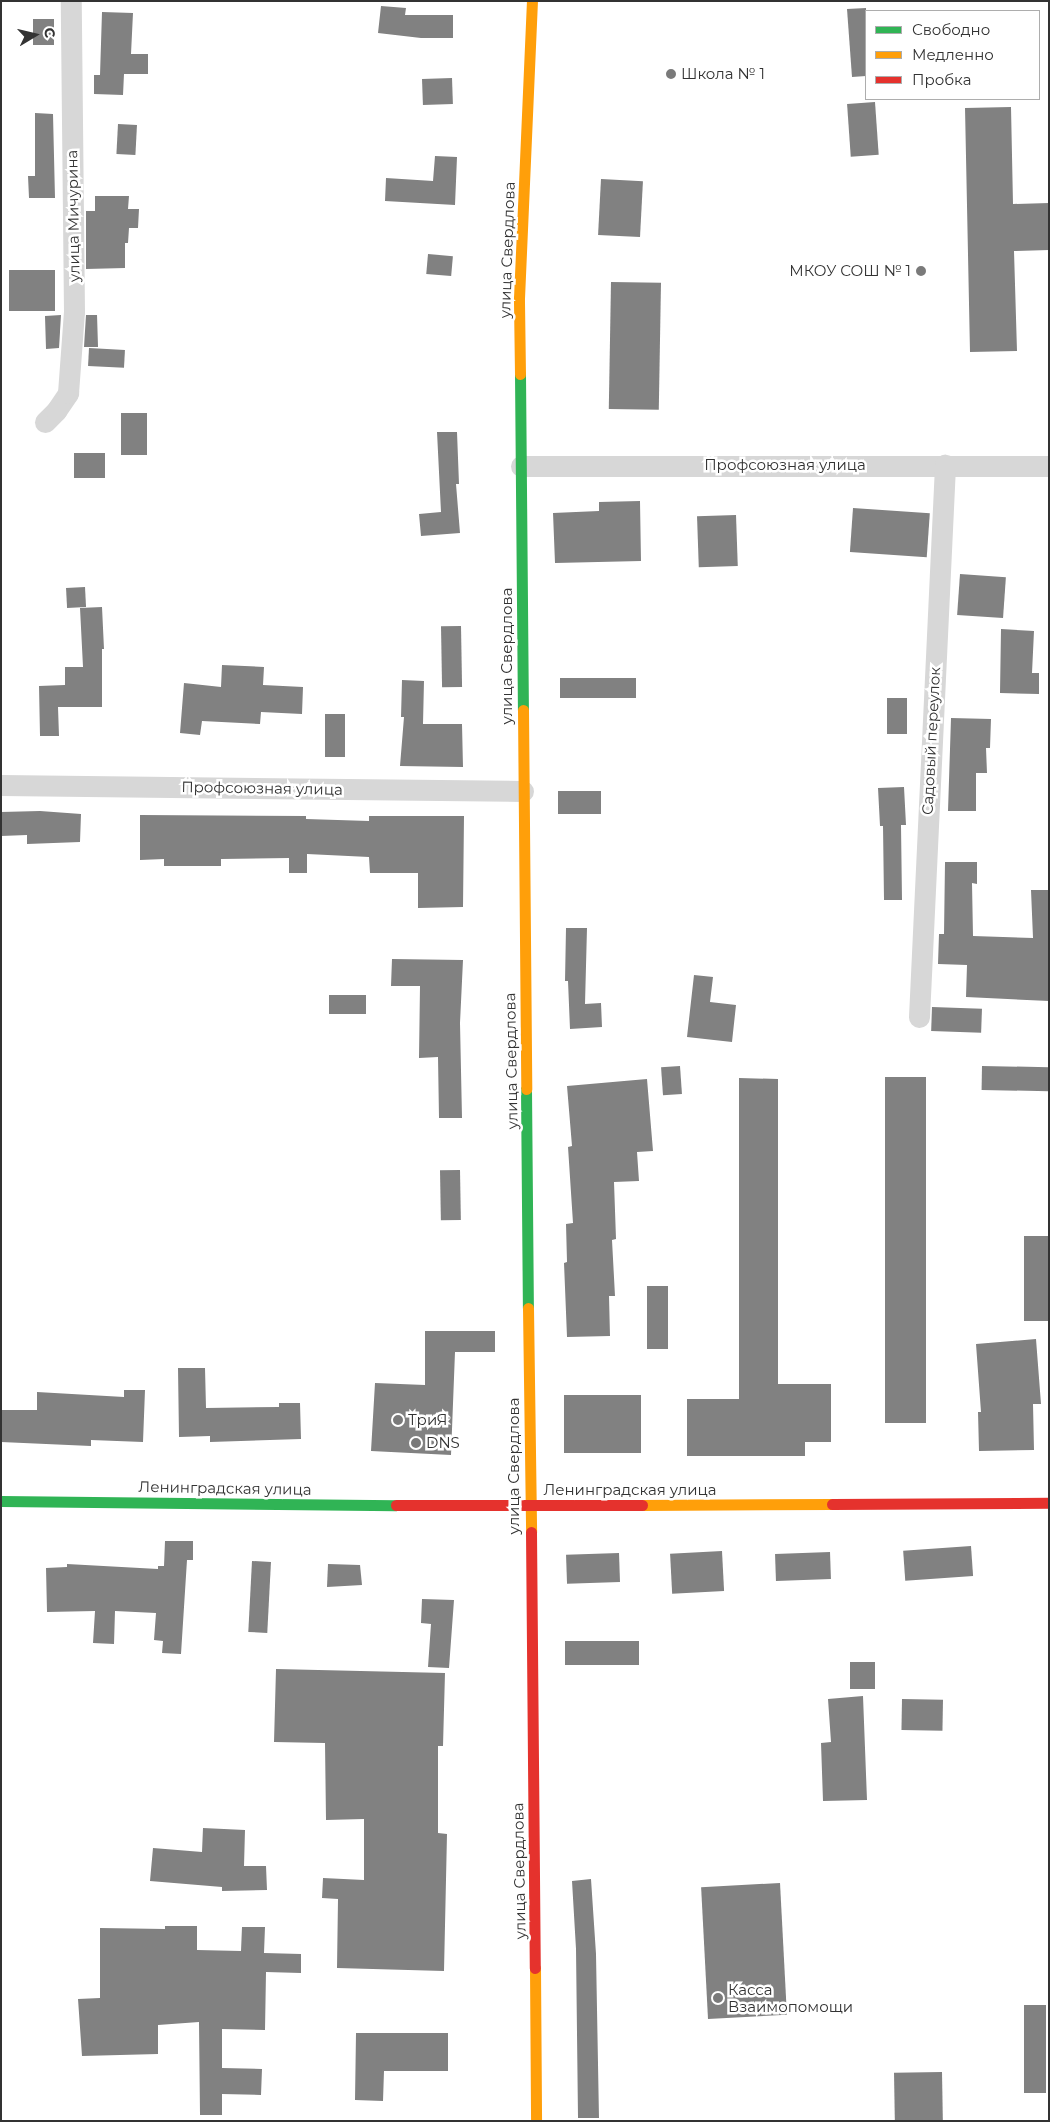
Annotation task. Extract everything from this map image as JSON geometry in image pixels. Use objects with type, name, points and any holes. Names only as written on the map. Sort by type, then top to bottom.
[{"type":"street","name":"улица Мичурина","points":[[44,422],[56,412],[68,393],[74,312],[71,1]]},
{"type":"street","name":"улица Свердлова","points":[[532,1],[519,298],[536,2121]]},
{"type":"street","name":"Садовый переулок","points":[[918,1017],[945,465]]},
{"type":"street","name":"Профсоюзная улица","points":[[521,466],[1049,466]]},
{"type":"street","name":"Профсоюзная улица","points":[[1,785],[523,791]]},
{"type":"street","name":"Ленинградская улица","points":[[1,1501],[530,1506],[1049,1504]]},
{"type":"building","points":[[381,6],[406,8],[405,15],[453,15],[453,38],[421,38],[378,33]]},
{"type":"building","points":[[866,8],[865,76],[852,77],[847,9]]},
{"type":"building","points":[[102,12],[133,13],[131,54],[148,54],[148,74],[124,74],[123,95],[94,94],[94,75],[100,75]]},
{"type":"building","points":[[33,19],[54,19],[54,45],[33,45]]},
{"type":"building","points":[[452,78],[453,104],[423,105],[422,79]]},
{"type":"building","points":[[875,102],[879,155],[851,157],[847,104]]},
{"type":"building","points":[[1011,107],[1013,204],[1049,203],[1049,250],[1014,251],[1017,351],[970,352],[965,108]]},
{"type":"building","points":[[35,113],[53,114],[55,198],[29,198],[28,176],[35,176]]},
{"type":"building","points":[[118,124],[137,125],[135,155],[116,154]]},
{"type":"building","points":[[435,156],[457,157],[455,205],[385,201],[386,178],[433,181]]},
{"type":"building","points":[[601,179],[643,181],[640,237],[598,235]]},
{"type":"building","points":[[95,196],[129,196],[128,209],[139,209],[138,228],[129,228],[128,243],[125,243],[125,268],[86,269],[86,211],[95,211]]},
{"type":"building","points":[[428,254],[453,256],[451,276],[426,274]]},
{"type":"building","points":[[9,270],[55,270],[55,311],[9,311]]},
{"type":"building","points":[[611,282],[661,283],[659,410],[609,409]]},
{"type":"building","points":[[61,315],[59,348],[46,349],[45,316]]},
{"type":"building","points":[[86,315],[97,315],[98,347],[84,347]]},
{"type":"building","points":[[89,348],[125,350],[124,368],[88,366]]},
{"type":"building","points":[[121,413],[147,413],[147,455],[121,455]]},
{"type":"building","points":[[437,432],[457,432],[459,484],[456,484],[460,533],[421,536],[419,514],[441,512]]},
{"type":"building","points":[[74,453],[105,453],[105,478],[74,478]]},
{"type":"building","points":[[640,501],[641,561],[555,563],[553,513],[599,511],[599,502]]},
{"type":"building","points":[[853,508],[930,513],[927,557],[850,552]]},
{"type":"building","points":[[736,515],[738,566],[699,567],[697,516]]},
{"type":"building","points":[[960,574],[1006,577],[1003,618],[957,615]]},
{"type":"building","points":[[85,587],[86,607],[67,608],[66,588]]},
{"type":"building","points":[[102,607],[104,649],[102,649],[102,707],[58,707],[59,736],[40,736],[39,686],[65,685],[65,667],[83,667],[80,608]]},
{"type":"building","points":[[441,626],[461,626],[462,687],[442,687]]},
{"type":"building","points":[[1001,629],[1034,631],[1032,673],[1039,673],[1039,694],[1000,693]]},
{"type":"building","points":[[222,665],[264,667],[263,685],[303,687],[302,714],[261,712],[260,724],[202,721],[200,735],[180,733],[184,683],[221,687]]},
{"type":"building","points":[[560,678],[636,678],[636,698],[560,698]]},
{"type":"building","points":[[402,680],[424,681],[423,724],[462,724],[463,767],[400,766],[404,717],[401,717]]},
{"type":"building","points":[[887,698],[907,698],[907,734],[887,734]]},
{"type":"building","points":[[325,714],[345,714],[345,757],[325,757]]},
{"type":"building","points":[[951,718],[991,719],[990,748],[986,748],[987,773],[976,773],[976,811],[948,811]]},
{"type":"building","points":[[904,787],[906,825],[901,825],[902,900],[884,900],[883,826],[880,826],[878,788]]},
{"type":"building","points":[[558,791],[601,791],[601,814],[558,814]]},
{"type":"building","points":[[40,811],[81,814],[80,842],[27,844],[27,835],[1,836],[1,812]]},
{"type":"building","points":[[140,815],[306,816],[306,819],[369,821],[369,816],[464,816],[463,907],[418,908],[418,873],[370,873],[369,857],[307,854],[307,873],[289,873],[289,858],[221,859],[221,866],[164,866],[164,859],[140,860]]},
{"type":"building","points":[[945,862],[977,862],[977,884],[972,883],[973,936],[1033,938],[1031,890],[1049,890],[1049,1001],[966,997],[967,965],[938,964],[939,934],[944,934]]},
{"type":"building","points":[[566,928],[587,928],[585,1004],[601,1003],[602,1027],[570,1029],[568,981],[565,981]]},
{"type":"building","points":[[392,959],[463,960],[460,1023],[462,1118],[439,1118],[438,1057],[419,1058],[420,986],[391,986]]},
{"type":"building","points":[[694,975],[713,977],[710,1002],[736,1005],[732,1042],[687,1037]]},
{"type":"building","points":[[329,995],[366,995],[366,1014],[329,1014]]},
{"type":"building","points":[[932,1007],[982,1009],[981,1033],[931,1031]]},
{"type":"building","points":[[680,1066],[682,1094],[663,1095],[661,1067]]},
{"type":"building","points":[[982,1066],[1049,1067],[1049,1091],[982,1090]]},
{"type":"building","points":[[885,1077],[926,1077],[926,1423],[885,1423]]},
{"type":"building","points":[[739,1078],[778,1079],[778,1384],[831,1384],[831,1442],[805,1442],[805,1456],[687,1456],[687,1399],[739,1399]]},
{"type":"building","points":[[647,1079],[653,1151],[637,1152],[639,1181],[614,1182],[616,1239],[612,1240],[615,1296],[609,1296],[610,1336],[567,1337],[564,1263],[567,1262],[566,1224],[573,1223],[568,1147],[572,1146],[567,1086]]},
{"type":"building","points":[[440,1170],[460,1170],[461,1220],[441,1220]]},
{"type":"building","points":[[1024,1236],[1049,1236],[1049,1321],[1024,1321]]},
{"type":"building","points":[[647,1286],[668,1286],[668,1349],[647,1349]]},
{"type":"building","points":[[425,1331],[495,1331],[495,1352],[455,1352],[451,1455],[371,1451],[375,1383],[425,1385]]},
{"type":"building","points":[[1036,1339],[1041,1404],[1033,1404],[1034,1450],[979,1451],[978,1412],[981,1412],[976,1344]]},
{"type":"building","points":[[178,1368],[205,1368],[206,1408],[279,1407],[279,1403],[300,1403],[301,1439],[210,1442],[210,1436],[179,1437]]},
{"type":"building","points":[[124,1390],[145,1390],[143,1442],[91,1440],[91,1446],[1,1442],[1,1410],[37,1410],[37,1392],[124,1397]]},
{"type":"building","points":[[564,1395],[641,1395],[641,1453],[564,1453]]},
{"type":"building","points":[[165,1541],[193,1541],[193,1560],[187,1560],[181,1654],[162,1653],[163,1641],[154,1640],[156,1613],[115,1611],[114,1644],[93,1643],[95,1611],[47,1612],[46,1568],[67,1567],[67,1564],[158,1569],[158,1566],[164,1566]]},
{"type":"building","points":[[971,1546],[973,1576],[905,1581],[903,1551]]},
{"type":"building","points":[[722,1551],[724,1591],[672,1594],[670,1554]]},
{"type":"building","points":[[830,1552],[831,1579],[776,1581],[775,1554]]},
{"type":"building","points":[[619,1553],[620,1582],[567,1584],[566,1555]]},
{"type":"building","points":[[252,1561],[271,1562],[267,1633],[248,1632]]},
{"type":"building","points":[[328,1564],[360,1565],[362,1585],[327,1587]]},
{"type":"building","points":[[422,1599],[454,1600],[449,1668],[428,1667],[431,1624],[421,1623]]},
{"type":"building","points":[[565,1641],[639,1641],[639,1665],[565,1665]]},
{"type":"building","points":[[850,1662],[875,1662],[875,1689],[850,1689]]},
{"type":"building","points":[[276,1669],[445,1673],[443,1746],[438,1746],[438,1833],[447,1834],[444,1971],[337,1968],[338,1899],[322,1898],[323,1878],[364,1880],[364,1819],[326,1820],[325,1743],[274,1742]]},
{"type":"building","points":[[863,1696],[867,1800],[823,1801],[821,1743],[831,1742],[828,1699]]},
{"type":"building","points":[[902,1699],[943,1700],[942,1731],[901,1730]]},
{"type":"building","points":[[203,1828],[245,1830],[244,1866],[266,1866],[267,1890],[222,1891],[222,1887],[150,1881],[153,1848],[202,1852]]},
{"type":"building","points":[[591,1879],[596,1954],[599,2118],[578,2118],[576,1949],[572,1881]]},
{"type":"building","points":[[780,1883],[787,2015],[708,2019],[701,1887]]},
{"type":"building","points":[[165,1926],[197,1926],[197,1950],[241,1951],[242,1927],[265,1927],[264,1953],[301,1954],[301,1973],[266,1972],[265,2030],[222,2029],[222,2068],[262,2069],[261,2095],[222,2094],[222,2115],[200,2115],[199,2022],[158,2025],[158,2054],[82,2056],[78,1999],[100,1998],[100,1928],[165,1929]]},
{"type":"building","points":[[1024,2005],[1046,2005],[1046,2093],[1024,2093]]},
{"type":"building","points":[[356,2033],[448,2033],[448,2071],[384,2071],[383,2101],[355,2100]]},
{"type":"building","points":[[942,2072],[943,2121],[895,2121],[894,2073]]},
{"type":"traffic: fast","points":[[520,374],[523,710]]},
{"type":"traffic: fast","points":[[526,1089],[528,1308]]},
{"type":"traffic: fast","points":[[1,1501],[396,1505]]},
{"type":"traffic: slow","points":[[520,374],[519,298],[532,1]]},
{"type":"traffic: slow","points":[[523,710],[526,1089]]},
{"type":"traffic: slow","points":[[528,1308],[531,1532]]},
{"type":"traffic: slow","points":[[642,1505],[832,1504]]},
{"type":"traffic: slow","points":[[535,1968],[536,2121]]},
{"type":"traffic: jam","points":[[832,1504],[1049,1503]]},
{"type":"traffic: jam","points":[[396,1505],[642,1505]]},
{"type":"traffic: jam","points":[[531,1532],[535,1968]]},
{"type":"place","name":"Школа № 1","points":[[671,74]]},
{"type":"place","name":"МКОУ СОШ № 1","points":[[921,271]]},
{"type":"place","name":"ТриЯ","points":[[398,1420]]},
{"type":"place","name":"DNS","points":[[416,1443]]},
{"type":"place","name":"Касса Взаимопомощи","points":[[718,1998]]}]
